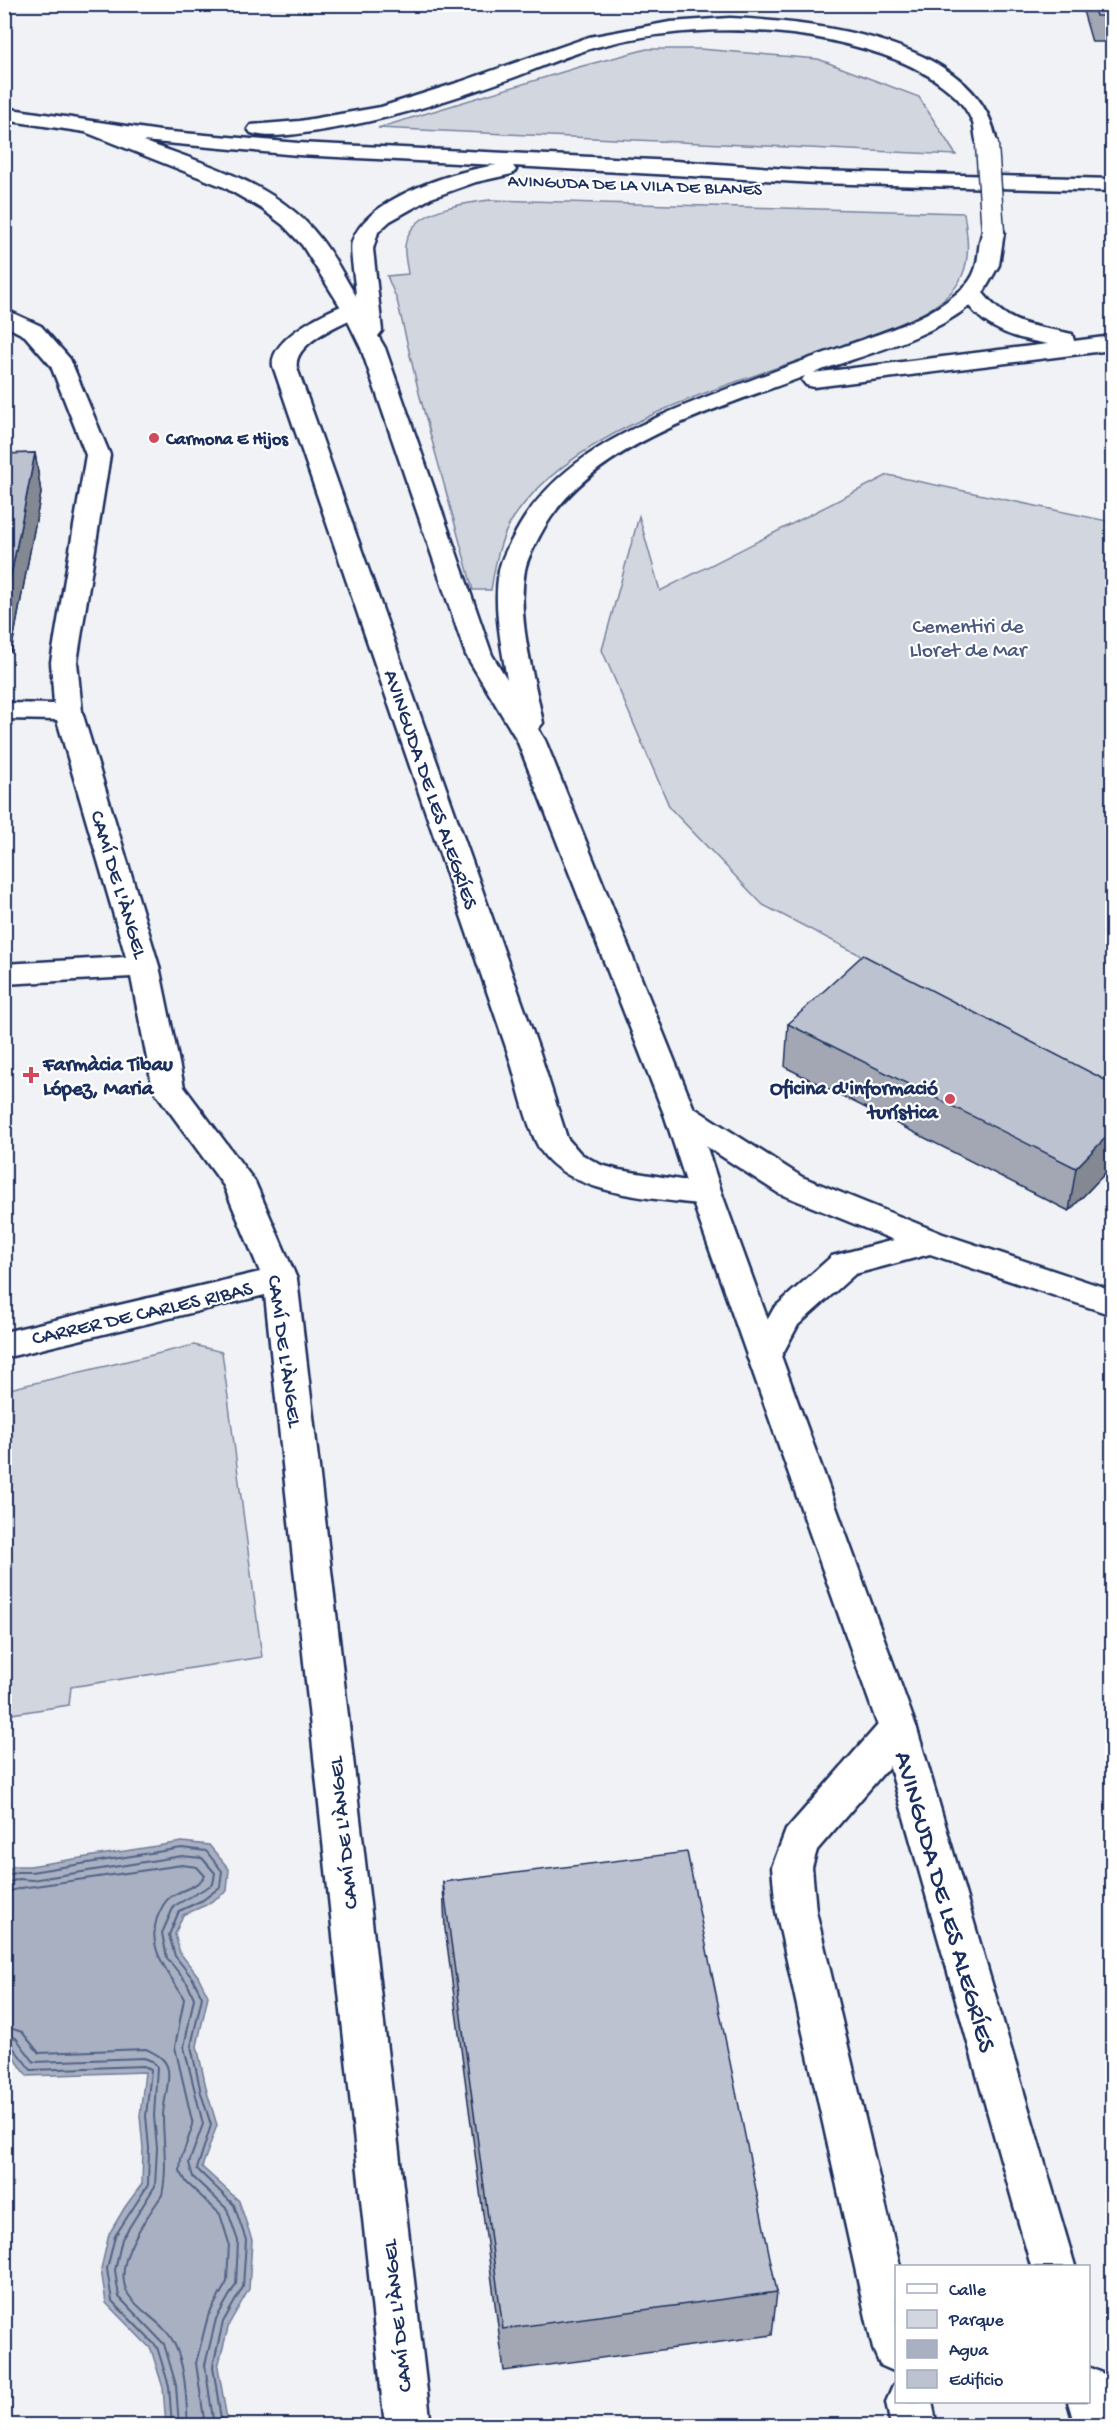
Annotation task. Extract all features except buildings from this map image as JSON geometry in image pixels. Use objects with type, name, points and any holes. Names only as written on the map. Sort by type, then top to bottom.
[{"type":"main road","points":[[4,112],[234,128],[302,126],[350,119],[402,107],[589,43],[664,28],[739,24],[820,32],[896,52],[948,79],[964,94],[983,123],[987,145],[993,232],[987,270],[971,293],[931,319],[909,330],[671,419],[627,440],[584,468],[552,498],[528,529],[512,570],[511,615],[531,740]]},
{"type":"main road","name":"AVINGUDA DE LA VILA DE BLANES","points":[[4,112],[93,129],[298,149],[675,167],[816,177],[1113,185]]},
{"type":"main road","points":[[93,129],[232,182],[270,204],[291,220],[311,240],[353,309],[373,348],[479,656],[531,740],[680,1114],[706,1194],[897,1729]]},
{"type":"main road","name":"AVINGUDA DE LA VILA DE BLANES","points":[[160,137],[252,154],[362,168],[475,176],[842,192],[1113,200]]},
{"type":"main road","points":[[373,348],[362,243],[375,222],[413,198],[475,176],[502,170],[708,177],[816,177]]},
{"type":"main road","points":[[971,293],[983,310],[1002,325],[1021,332],[1107,343]]},
{"type":"main road","name":"AVINGUDA DE LES ALEGRÍES","points":[[353,309],[301,337],[290,349],[284,361],[287,375],[523,1050],[552,1142],[570,1162],[590,1173],[620,1181],[706,1194]]},
{"type":"main road","name":"CAMÍ DE L'ÀNGEL","points":[[4,316],[33,331],[62,364],[98,455],[64,662],[68,712],[144,966],[170,1089],[239,1182],[280,1279],[408,2426]]},
{"type":"main road","points":[[741,392],[834,376],[1107,343]]},
{"type":"main road","points":[[4,711],[68,712]]},
{"type":"main road","points":[[4,974],[144,966]]},
{"type":"main road","points":[[680,1114],[790,1185],[931,1242],[1113,1303]]},
{"type":"main road","points":[[764,1357],[786,1317],[844,1265],[931,1242]]},
{"type":"main road","name":"CARRER DE CARLES RIBAS","points":[[4,1345],[280,1279]]},
{"type":"main road","name":"AVINGUDA DE LES ALEGRÍES","points":[[897,1729],[1053,2265]]},
{"type":"main road","name":"AVINGUDA DE LES ALEGRÍES","points":[[895,2340],[795,1911],[792,1867],[800,1842],[897,1729]]},
{"type":"main road","points":[[1090,2394],[1099,2426]]},
{"type":"main road","points":[[909,2403],[914,2426]]},
{"type":"green space","points":[[647,49],[700,49],[818,59],[919,97],[956,155],[378,128],[579,67]]},
{"type":"green space","points":[[490,200],[964,213],[967,261],[956,287],[926,312],[877,333],[680,403],[630,425],[584,451],[545,482],[514,517],[501,543],[491,590],[473,590],[419,393],[397,300],[387,276],[408,274],[405,246],[416,224],[426,216],[452,207]]},
{"type":"green space","name":"Cementiri de Lloret de Mar","points":[[888,475],[1112,522],[1112,1101],[963,1008],[763,905],[670,808],[602,650],[639,516],[660,591]]},
{"type":"green space","points":[[194,1345],[222,1352],[262,1657],[71,1687],[69,1705],[5,1715],[5,1390]]},
{"type":"water","points":[[182,1842],[209,1845],[229,1869],[227,1891],[206,1905],[183,1915],[175,1934],[180,1953],[198,1976],[208,1996],[197,2046],[217,2125],[202,2167],[239,2201],[252,2240],[249,2289],[229,2324],[218,2367],[228,2425],[166,2425],[163,2388],[151,2349],[106,2303],[101,2269],[109,2234],[142,2184],[143,2148],[140,2116],[145,2072],[27,2076],[5,2044],[5,1872],[14,1866],[30,1866]]},
{"type":"place","name":"Carmona E Hijos","points":[[154,438]]},
{"type":"place","name":"Farmàcia Tibau López, Maria","points":[[31,1075]]},
{"type":"place","name":"Oficina d'informació turística","points":[[950,1099]]}]
